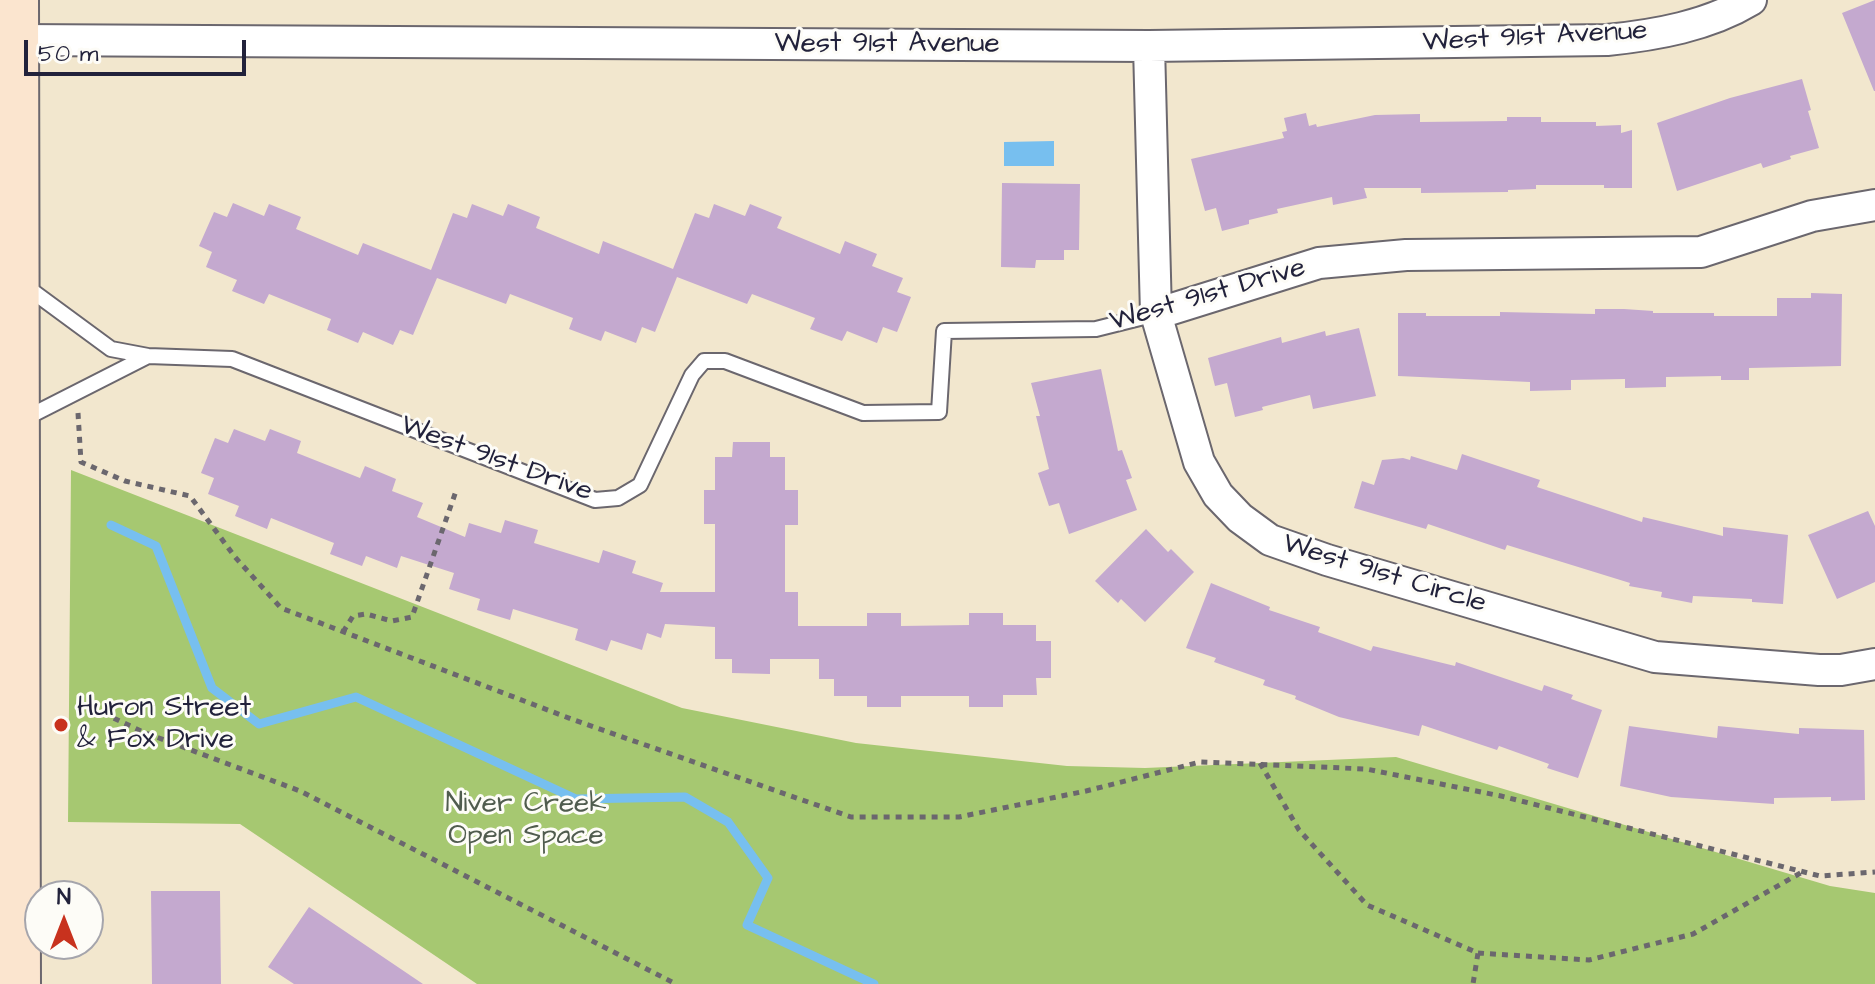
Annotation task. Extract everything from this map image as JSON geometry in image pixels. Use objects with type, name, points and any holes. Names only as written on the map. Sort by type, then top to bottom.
[{"type":"main road","points":[[13,35],[18,422],[10,848],[19,984]]},
{"type":"street","name":"West 91st Avenue","points":[[13,35],[1149,46],[1607,40],[1649,36],[1711,20],[1751,0]]},
{"type":"street","name":"West 91st Circle","points":[[1149,46],[1156,314],[1175,386],[1206,476],[1218,495],[1240,518],[1270,540],[1327,560],[1655,657],[1819,670],[1875,664]]},
{"type":"street","name":"West 91st Drive","points":[[1156,314],[1319,263],[1406,255],[1701,252],[1812,216],[1875,205]]},
{"type":"lane","points":[[18,280],[111,349],[148,356]]},
{"type":"lane","name":"West 91st Drive","points":[[148,356],[232,359],[595,500],[618,498],[640,485],[692,375],[704,361],[725,361],[863,413],[939,412],[944,331],[1096,329],[1156,314]]},
{"type":"lane","points":[[18,422],[148,356]]},
{"type":"path","points":[[77,392],[81,462],[125,481],[190,496],[235,557],[281,608],[574,720],[851,817],[959,817],[1086,791],[1200,762],[1260,763],[1366,769],[1486,793],[1820,876],[1875,872]]},
{"type":"path","points":[[343,632],[353,616],[366,614],[392,621],[412,617],[456,491]]},
{"type":"path","points":[[103,713],[143,732],[300,791],[676,984]]},
{"type":"path","points":[[1260,763],[1299,830],[1367,905],[1478,953],[1589,960],[1678,938],[1693,934],[1804,871]]},
{"type":"path","points":[[1473,984],[1478,953]]},
{"type":"green space","name":"Niver Creek Open Space","points":[[71,470],[682,708],[856,743],[1067,766],[1145,768],[1396,757],[1830,886],[1875,893],[1875,984],[477,984],[240,824],[68,822]]},
{"type":"water","points":[[1054,141],[1054,166],[1004,166],[1004,142]]},
{"type":"building","points":[[1875,0],[1875,91],[1874,91],[1842,13]]},
{"type":"building","points":[[1802,79],[1819,148],[1763,168],[1761,163],[1677,191],[1657,123],[1730,98]]},
{"type":"building","points":[[1306,113],[1309,126],[1316,124],[1317,127],[1375,115],[1420,114],[1420,122],[1507,121],[1507,117],[1541,117],[1541,122],[1621,125],[1621,133],[1632,130],[1632,188],[1536,185],[1536,189],[1508,192],[1421,193],[1421,188],[1364,188],[1367,198],[1333,205],[1332,197],[1277,209],[1278,213],[1222,231],[1216,208],[1205,211],[1191,159],[1284,138],[1282,132],[1287,131],[1284,118]]},
{"type":"building","points":[[1002,183],[1080,184],[1079,250],[1064,250],[1064,260],[1036,260],[1035,268],[1001,267]]},
{"type":"building","points":[[233,203],[264,216],[269,204],[301,217],[296,229],[358,255],[363,243],[431,270],[453,213],[467,218],[472,204],[503,216],[508,204],[540,217],[536,228],[599,254],[603,241],[673,269],[695,213],[709,218],[714,204],[745,216],[750,204],[782,217],[777,228],[840,254],[845,241],[877,254],[872,266],[903,278],[897,292],[911,297],[897,332],[883,327],[877,343],[847,331],[842,341],[810,329],[815,318],[752,294],[747,304],[677,277],[655,332],[642,327],[636,343],[605,331],[601,341],[569,329],[573,318],[510,294],[506,304],[437,278],[413,335],[400,330],[393,345],[363,332],[358,343],[327,330],[331,319],[269,294],[264,304],[232,291],[237,280],[206,267],[212,252],[199,246],[214,212],[227,217]]},
{"type":"building","points":[[1811,293],[1842,294],[1841,366],[1749,368],[1749,380],[1721,380],[1721,376],[1666,377],[1666,387],[1625,388],[1625,379],[1571,380],[1571,390],[1530,391],[1530,382],[1398,376],[1398,313],[1500,316],[1500,312],[1595,314],[1595,309],[1624,309],[1653,313],[1714,313],[1714,316],[1777,316],[1777,298],[1811,298]]},
{"type":"building","points":[[1359,328],[1376,396],[1313,409],[1310,395],[1235,417],[1227,383],[1215,386],[1208,358],[1281,337],[1282,343],[1325,331],[1326,336]]},
{"type":"building","points":[[1101,369],[1118,451],[1122,450],[1132,478],[1126,480],[1137,510],[1069,534],[1059,503],[1049,506],[1038,473],[1049,469],[1031,383]]},
{"type":"building","points":[[234,429],[265,441],[270,429],[301,441],[297,453],[360,478],[365,466],[396,479],[392,491],[423,503],[417,517],[465,537],[469,523],[501,533],[505,520],[538,530],[534,543],[599,563],[603,550],[636,561],[632,573],[663,583],[660,592],[715,592],[715,524],[704,524],[704,490],[715,490],[715,457],[732,457],[733,442],[770,442],[770,457],[785,457],[785,490],[798,490],[798,525],[785,525],[785,592],[798,592],[798,626],[867,626],[867,613],[901,613],[901,626],[969,625],[969,613],[1003,613],[1003,625],[1036,625],[1036,641],[1051,641],[1051,678],[1036,678],[1037,695],[1003,695],[1003,707],[969,707],[969,696],[901,696],[901,707],[867,707],[867,696],[834,696],[834,679],[819,679],[819,659],[770,659],[770,674],[732,673],[732,659],[715,659],[715,627],[665,624],[661,638],[647,633],[642,650],[611,640],[607,651],[575,640],[578,629],[513,609],[510,620],[477,610],[480,599],[449,589],[454,573],[401,556],[397,568],[366,556],[362,566],[330,554],[334,543],[271,518],[267,529],[235,516],[239,506],[208,494],[214,478],[201,473],[215,438],[228,443]]},
{"type":"building","points":[[1462,454],[1540,480],[1537,487],[1642,522],[1643,517],[1723,536],[1723,527],[1788,535],[1783,604],[1693,596],[1692,603],[1661,597],[1662,592],[1629,586],[1630,583],[1507,545],[1505,550],[1428,524],[1426,529],[1354,508],[1362,481],[1374,485],[1382,460],[1410,460],[1411,456],[1457,470]]},
{"type":"building","points":[[1868,511],[1875,526],[1875,582],[1837,599],[1808,535]]},
{"type":"building","points":[[1146,529],[1168,552],[1171,549],[1194,572],[1145,622],[1121,599],[1118,603],[1095,581]]},
{"type":"building","points":[[1211,583],[1270,607],[1269,610],[1320,627],[1318,632],[1371,651],[1373,646],[1455,666],[1456,662],[1542,691],[1544,685],[1602,710],[1578,778],[1499,746],[1497,750],[1422,725],[1419,736],[1339,717],[1295,699],[1296,696],[1263,685],[1265,680],[1214,662],[1216,658],[1186,648]]},
{"type":"building","points":[[1629,726],[1717,738],[1718,726],[1799,734],[1799,728],[1864,730],[1865,800],[1774,798],[1774,804],[1671,797],[1620,786]]},
{"type":"building","points":[[151,891],[220,891],[221,984],[152,984]]},
{"type":"building","points":[[309,907],[423,984],[294,984],[268,967]]},
{"type":"waterway","points":[[111,525],[156,546],[212,688],[259,724],[356,697],[576,799],[685,797],[728,822],[768,878],[747,925],[874,984]]},
{"type":"place","name":"Huron Street & Fox Drive","points":[[61,725]]}]
